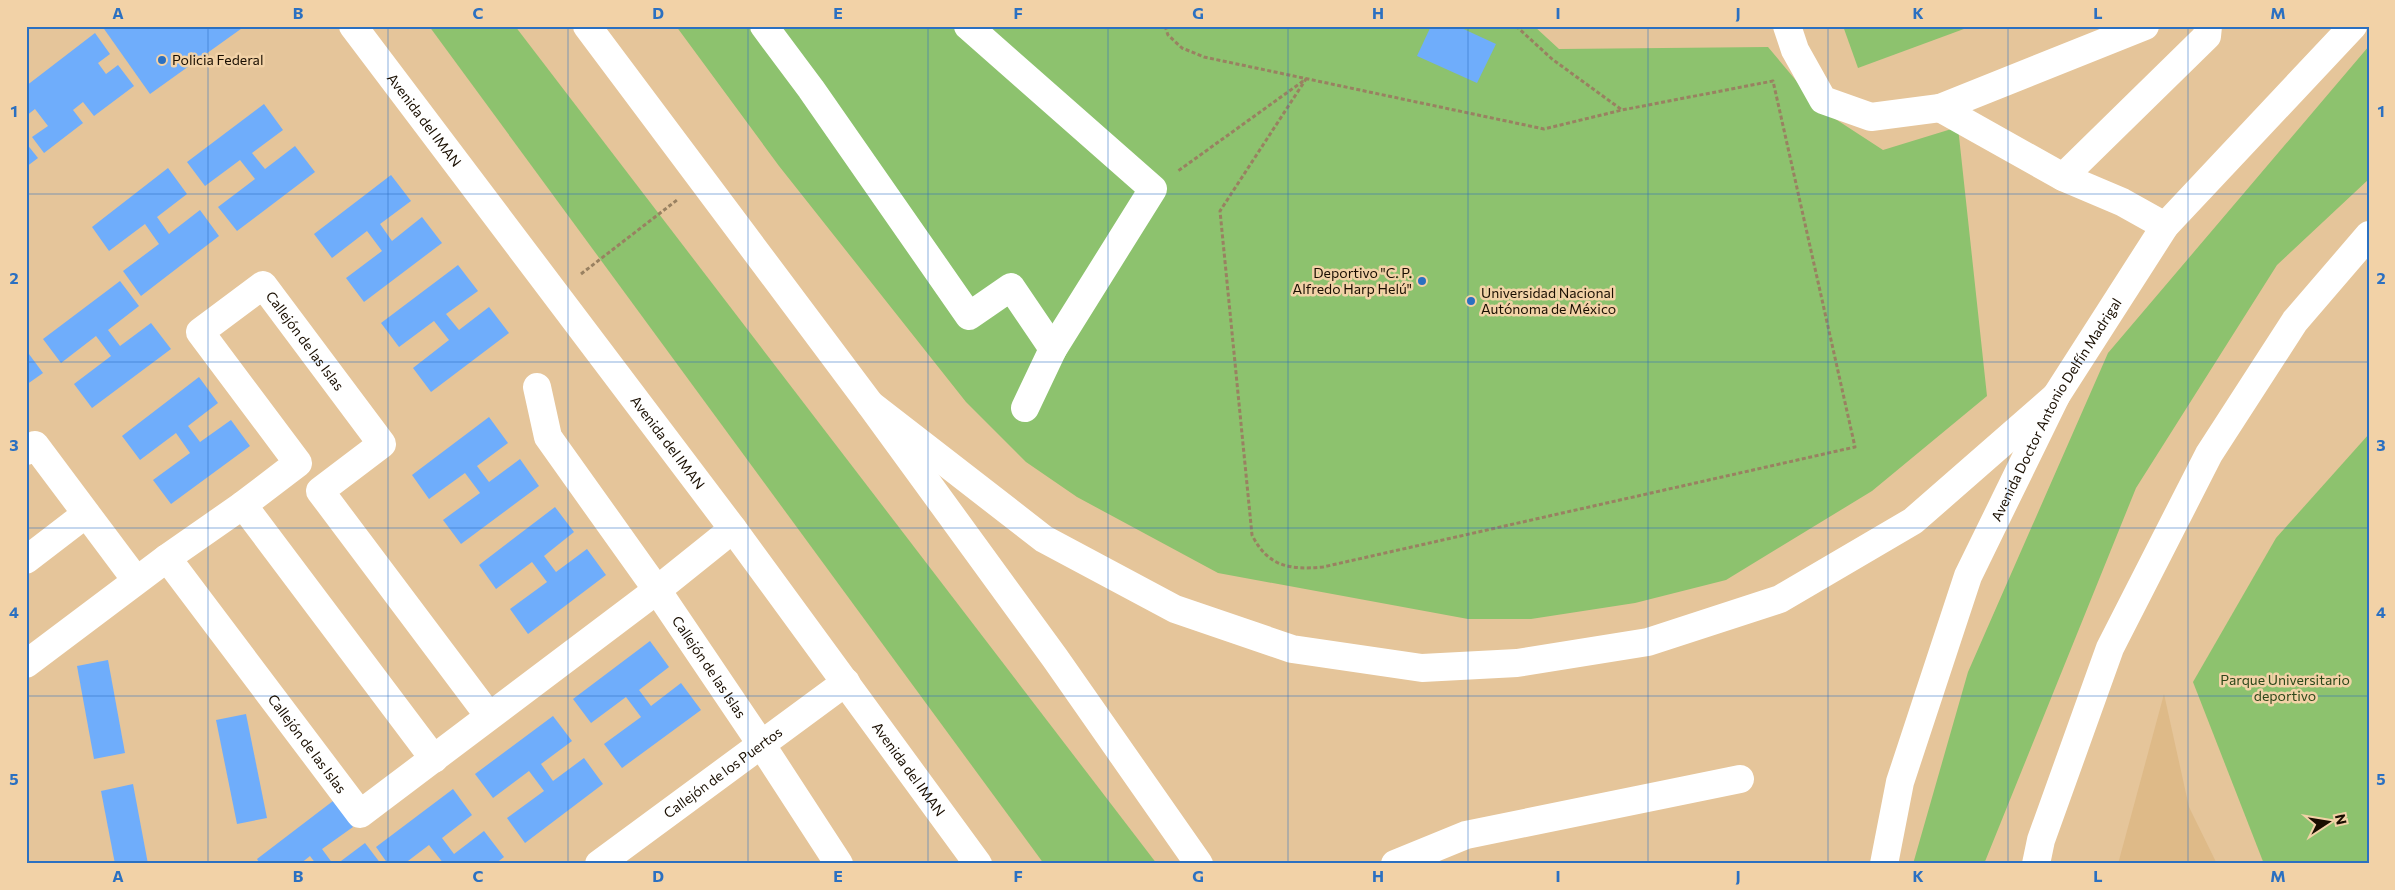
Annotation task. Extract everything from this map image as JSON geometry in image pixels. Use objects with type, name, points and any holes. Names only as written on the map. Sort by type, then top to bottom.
[{"type":"main road","name":"Avenida del IMAN","points":[[353,26],[733,529],[978,864]]},
{"type":"main road","points":[[587,26],[870,404],[1055,658],[1199,864]]},
{"type":"main road","points":[[764,26],[969,316],[1011,287],[1054,349]]},
{"type":"main road","points":[[968,26],[1153,189],[1054,349],[1025,408]]},
{"type":"main road","points":[[1787,26],[1795,50],[1823,100],[1871,117],[1940,108],[2145,26]]},
{"type":"main road","points":[[2063,177],[2207,36],[2208,26]]},
{"type":"main road","name":"Avenida Doctor Antonio Delfín Madrigal","points":[[1884,864],[1900,782],[1968,576],[2056,396],[2165,226],[2353,26]]},
{"type":"main road","points":[[1940,108],[2063,177],[2122,202],[2165,226]]},
{"type":"main road","points":[[2036,864],[2041,840],[2110,648],[2210,454],[2295,321],[2369,235]]},
{"type":"main road","name":"Callejón de las Islas","points":[[298,463],[200,332],[263,285],[382,444],[320,491]]},
{"type":"main road","name":"Callejón de las Islas","points":[[537,388],[548,437],[658,590],[762,744],[839,864]]},
{"type":"main road","points":[[870,404],[1044,539],[1176,609],[1292,649],[1422,668],[1517,663],[1648,642],[1780,599],[1913,521],[2056,396]]},
{"type":"main road","points":[[26,451],[35,445],[136,580]]},
{"type":"main road","points":[[26,664],[136,580],[243,506],[298,463],[489,716]]},
{"type":"main road","points":[[243,506],[434,759]]},
{"type":"main road","points":[[26,560],[86,514]]},
{"type":"main road","name":"Callejón de las Islas","points":[[167,558],[360,814],[658,590],[733,529]]},
{"type":"main road","name":"Callejón de los Puertos","points":[[599,864],[846,682]]},
{"type":"main road","points":[[1395,864],[1466,836],[1740,779]]},
{"type":"path","points":[[1165,26],[1168,35],[1182,48],[1204,58],[1306,79],[1544,128],[1622,110],[1773,81],[1855,447],[1332,564],[1300,569],[1271,560],[1259,548],[1252,535],[1220,212],[1306,79]]},
{"type":"path","points":[[1516,26],[1552,59],[1622,110]]},
{"type":"path","points":[[1153,189],[1306,79]]},
{"type":"path","points":[[556,294],[702,182]]},
{"type":"shaded area","points":[[2164,694],[2189,807],[2217,864],[2118,864]]},
{"type":"green space","points":[[429,26],[515,26],[1157,864],[1044,864]]},
{"type":"green space","name":"Deportivo \"C. P. Alfredo Harp Helú\"","points":[[676,26],[1534,26],[1559,49],[1768,47],[1820,109],[1883,150],[1958,127],[1987,396],[1872,491],[1726,580],[1635,603],[1531,619],[1468,619],[1218,573],[1077,497],[1026,462],[966,402],[779,166]]},
{"type":"green space","points":[[1843,26],[1972,26],[1858,68]]},
{"type":"green space","points":[[2369,46],[2369,179],[2277,265],[2136,488],[1984,864],[1913,864],[1968,672],[2108,353]]},
{"type":"green space","name":"Parque Universitario deportivo","points":[[2369,434],[2369,864],[2264,864],[2193,682],[2276,538]]},
{"type":"building","name":"Policia Federal","points":[[102,26],[245,26],[150,94]]},
{"type":"building","points":[[1431,26],[1457,26],[1496,44],[1477,83],[1417,56]]},
{"type":"building","points":[[95,33],[110,54],[98,63],[106,74],[118,65],[134,86],[94,116],[83,102],[73,110],[83,123],[44,153],[32,137],[48,126],[35,109],[26,116],[26,86]]},
{"type":"building","points":[[264,104],[283,130],[252,153],[265,169],[295,146],[315,172],[237,231],[218,207],[255,179],[240,160],[205,186],[187,162]]},
{"type":"building","points":[[26,143],[38,158],[26,167]]},
{"type":"building","points":[[168,168],[187,194],[157,217],[169,234],[200,210],[219,236],[141,296],[123,271],[159,244],[145,224],[109,251],[92,227]]},
{"type":"building","points":[[391,175],[411,201],[380,224],[392,241],[422,217],[442,243],[364,302],[346,278],[382,251],[367,231],[332,258],[314,234]]},
{"type":"building","points":[[458,265],[478,291],[446,314],[459,330],[489,307],[509,333],[431,392],[413,368],[449,340],[434,321],[399,347],[381,323]]},
{"type":"building","points":[[120,281],[139,306],[108,330],[120,346],[151,323],[171,349],[92,408],[74,384],[111,356],[96,336],[61,363],[43,339]]},
{"type":"building","points":[[26,350],[43,373],[26,385]]},
{"type":"building","points":[[199,377],[218,403],[188,426],[200,442],[231,420],[250,446],[171,504],[153,480],[190,453],[176,433],[140,460],[122,436]]},
{"type":"building","points":[[489,417],[508,443],[477,466],[489,482],[520,459],[539,486],[461,544],[443,520],[480,493],[465,473],[429,499],[412,475]]},
{"type":"building","points":[[555,507],[574,532],[544,556],[556,572],[587,549],[606,575],[528,634],[510,609],[547,582],[532,562],[496,589],[479,565]]},
{"type":"building","points":[[650,641],[669,667],[639,690],[651,706],[681,683],[701,710],[622,768],[604,744],[641,717],[626,697],[591,723],[573,699]]},
{"type":"building","points":[[108,660],[125,753],[94,759],[77,666]]},
{"type":"building","points":[[246,714],[267,818],[237,824],[216,720]]},
{"type":"building","points":[[553,716],[572,741],[541,764],[553,781],[584,758],[603,784],[525,843],[507,818],[544,791],[529,771],[493,798],[475,774]]},
{"type":"building","points":[[133,784],[148,864],[115,864],[101,791]]},
{"type":"building","points":[[453,789],[472,815],[442,838],[454,854],[484,831],[504,857],[495,864],[444,864],[429,845],[404,864],[388,864],[376,847]]},
{"type":"building","points":[[333,801],[353,827],[322,849],[333,864],[316,864],[310,856],[300,864],[260,864],[257,859]]},
{"type":"building","points":[[365,843],[381,864],[337,864]]},
{"type":"place","name":"Policia Federal","points":[[162,60]]},
{"type":"place","name":"Deportivo \"C. P. Alfredo Harp Helú\"","points":[[1422,281]]},
{"type":"place","name":"Universidad Nacional Autónoma de México","points":[[1471,301]]}]
